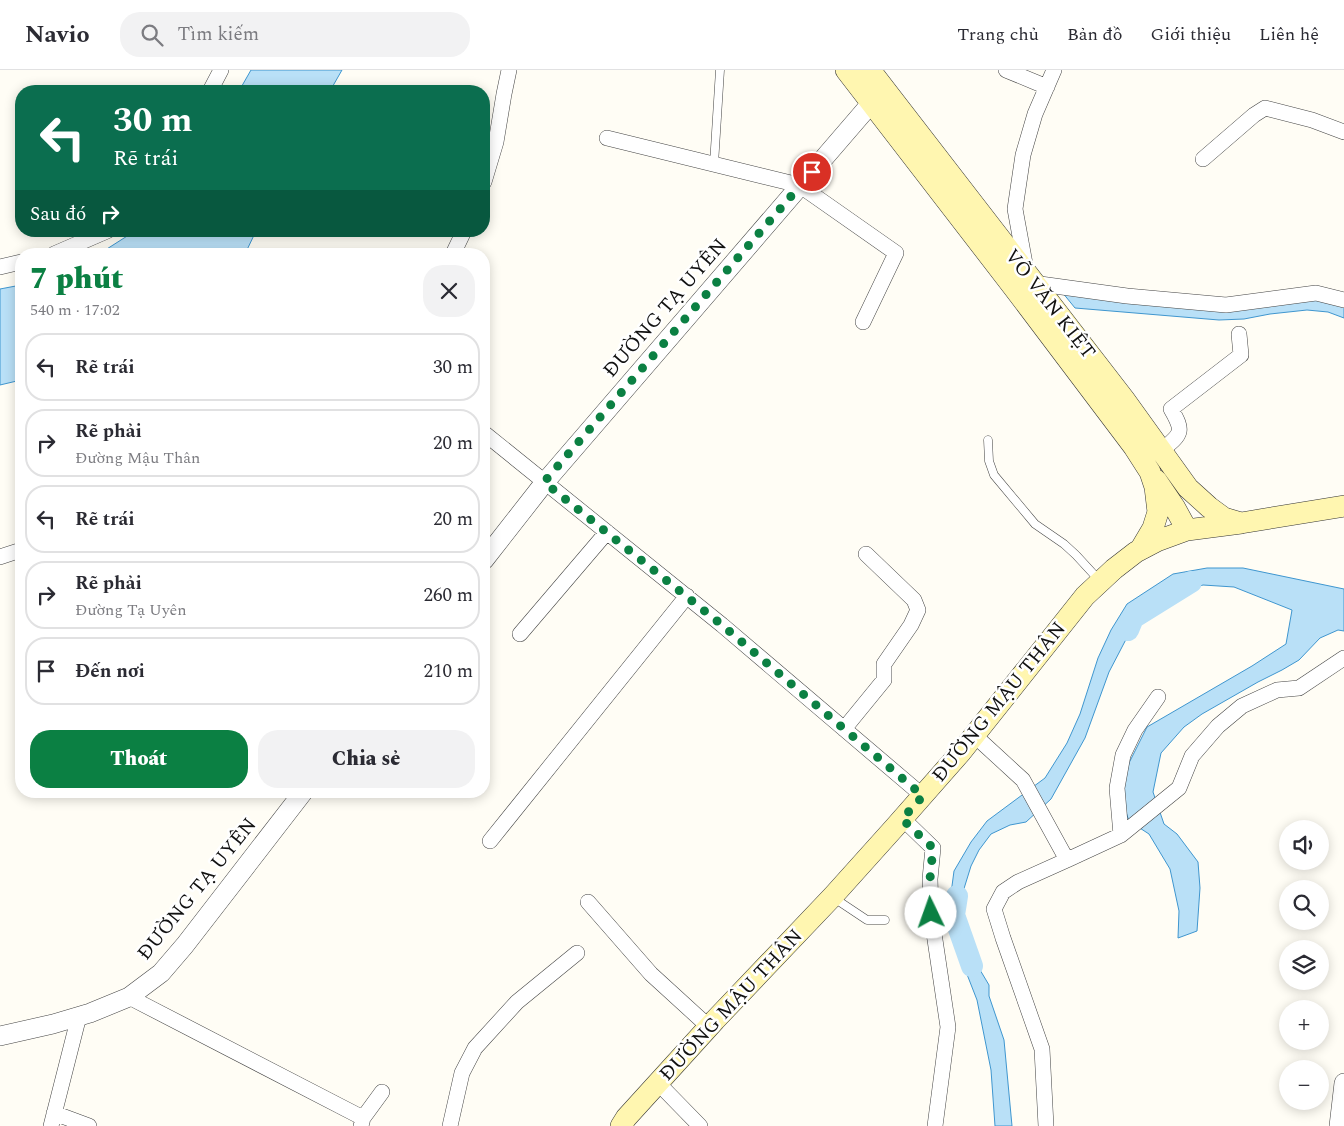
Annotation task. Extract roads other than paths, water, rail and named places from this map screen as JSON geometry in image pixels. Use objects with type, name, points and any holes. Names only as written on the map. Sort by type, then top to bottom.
[{"type":"main road","name":"VÕ VĂN KIỆT","points":[[846,70],[878,96],[1030,280],[1124,399],[1159,461],[1155,486],[1158,512],[1153,528],[1140,550]]},
{"type":"main road","name":"VÕ VĂN KIỆT","points":[[870,70],[878,96],[1134,447],[1159,461],[1209,507],[1224,518],[1241,523]]},
{"type":"main road","points":[[1159,461],[1164,491],[1187,530]]},
{"type":"main road","points":[[1187,530],[1192,492]]},
{"type":"main road","name":"ĐƯỜNG MẬU THÂN","points":[[620,1126],[923,796],[1085,596],[1114,569],[1140,550],[1157,541],[1187,530],[1344,506]]},
{"type":"street","points":[[213,85],[221,70]]},
{"type":"street","points":[[490,162],[496,142],[509,70]]},
{"type":"street","points":[[1006,70],[1047,87]]},
{"type":"street","points":[[1054,70],[1035,114],[1023,154],[1015,209],[1030,280],[1126,296],[1226,305],[1316,293],[1344,300]]},
{"type":"street","name":"ĐƯỜNG TẠ UYÊN","points":[[490,552],[544,482],[878,96]]},
{"type":"street","points":[[1203,159],[1254,115],[1265,108],[1312,120],[1344,132]]},
{"type":"street","points":[[607,138],[800,186],[896,253],[863,322]]},
{"type":"street","points":[[68,248],[93,237]]},
{"type":"street","points":[[0,267],[15,263]]},
{"type":"street","points":[[1159,461],[1180,430],[1178,421],[1171,409],[1242,355],[1238,334]]},
{"type":"street","points":[[490,438],[722,625],[923,796]]},
{"type":"street","points":[[520,634],[608,532]]},
{"type":"street","points":[[0,557],[15,552]]},
{"type":"street","points":[[844,729],[884,680],[884,664],[912,625],[918,610],[914,600],[866,554]]},
{"type":"street","points":[[490,841],[686,596]]},
{"type":"street","points":[[1046,1126],[1042,1049],[994,909],[1003,892],[1018,882],[1121,835],[1179,788],[1192,756],[1218,726],[1242,706],[1277,690],[1299,688],[1344,658]]},
{"type":"street","points":[[1121,835],[1118,788],[1123,755],[1135,730],[1158,697]]},
{"type":"street","points":[[974,735],[1023,780],[1067,860]]},
{"type":"street","name":"ĐƯỜNG TẠ UYÊN","points":[[0,1036],[53,1024],[129,997],[161,973],[185,945],[299,798]]},
{"type":"street","points":[[902,819],[933,848],[930,879],[931,913],[948,1027],[935,1126]]},
{"type":"street","points":[[588,902],[651,974],[709,1027]]},
{"type":"street","points":[[450,1126],[462,1073],[475,1048],[517,1002],[577,953]]},
{"type":"street","points":[[129,997],[362,1122],[382,1092]]},
{"type":"street","points":[[79,1016],[52,1120],[88,1126]]},
{"type":"street","points":[[658,1083],[700,1126]]},
{"type":"street","points":[[1339,1126],[1344,1083]]},
{"type":"lane","points":[[714,164],[720,70]]},
{"type":"lane","points":[[988,440],[989,461],[994,475],[1035,524],[1076,554],[1101,581]]},
{"type":"lane","points":[[833,896],[867,920],[885,920]]},
{"type":"water","points":[[251,70],[342,70],[333,85],[242,85]]},
{"type":"water","points":[[126,237],[253,237],[248,248],[108,248]]},
{"type":"water","points":[[15,286],[15,381],[0,385],[0,289]]},
{"type":"water","points":[[1062,292],[1143,303],[1315,298],[1344,304],[1344,318],[1328,312],[1307,310],[1244,319],[1219,320],[1075,308]]},
{"type":"water","points":[[1207,568],[1243,568],[1344,589],[1344,631],[1338,630],[1320,638],[1299,660],[1202,714],[1184,727],[1161,753],[1153,792],[1164,824],[1177,834],[1198,862],[1200,888],[1197,931],[1178,938],[1179,911],[1170,869],[1149,834],[1129,821],[1121,797],[1129,763],[1147,727],[1286,644],[1292,610],[1234,587],[1203,585],[1152,604],[1134,624],[1109,672],[1085,738],[1051,799],[1026,822],[1010,825],[991,834],[979,850],[971,866],[958,908],[956,922],[961,938],[989,985],[989,996],[1004,1040],[1012,1126],[995,1126],[991,1070],[977,1000],[947,923],[954,871],[971,842],[987,821],[1045,778],[1067,743],[1080,714],[1098,658],[1111,630],[1127,604],[1173,574]]},
{"type":"waterway","points":[[1128,630],[1133,618],[1191,582]]},
{"type":"waterway","points":[[957,896],[954,915],[972,966]]}]
